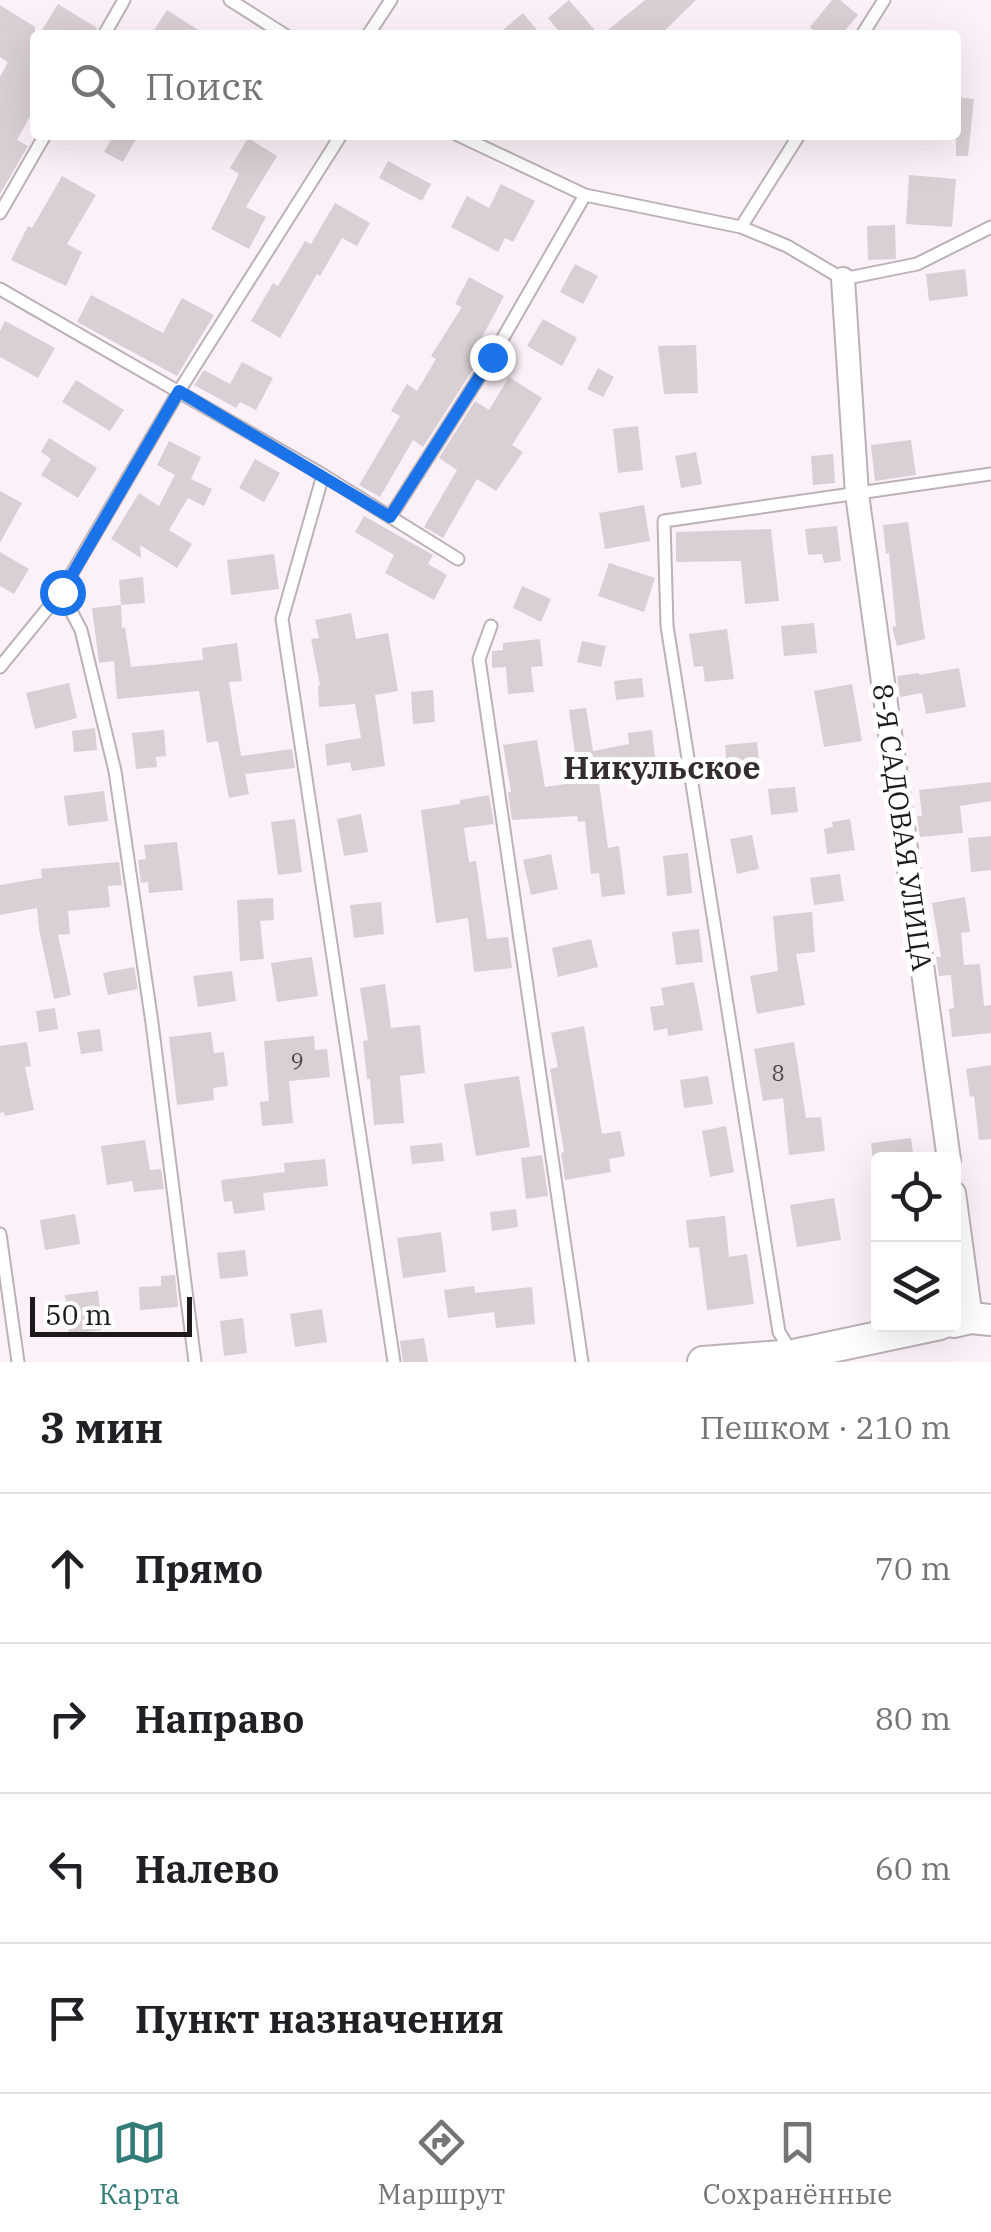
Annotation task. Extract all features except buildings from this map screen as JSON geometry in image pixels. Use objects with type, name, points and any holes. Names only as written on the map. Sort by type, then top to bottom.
[{"type":"street","name":"8-Я САДОВАЯ УЛИЦА","points":[[843,278],[857,494],[948,1152]]},
{"type":"street","points":[[961,1242],[972,1320]]},
{"type":"street","points":[[703,1362],[794,1358],[906,1332]]},
{"type":"lane","points":[[107,30],[124,0]]},
{"type":"lane","points":[[230,0],[277,30]]},
{"type":"lane","points":[[371,30],[391,0]]},
{"type":"lane","points":[[865,30],[884,0]]},
{"type":"lane","points":[[0,213],[42,140]]},
{"type":"lane","points":[[0,667],[62,592],[179,391],[337,140]]},
{"type":"lane","points":[[469,140],[585,194],[741,227],[787,246],[843,278],[917,264],[991,227]]},
{"type":"lane","points":[[741,227],[796,140]]},
{"type":"lane","points":[[390,517],[492,357],[585,194]]},
{"type":"lane","points":[[0,289],[323,475],[458,559]]},
{"type":"lane","points":[[794,1358],[779,1332],[670,646],[664,521],[991,474]]},
{"type":"lane","points":[[323,475],[282,619],[394,1362]]},
{"type":"lane","points":[[62,592],[80,630],[115,771],[195,1362]]},
{"type":"lane","points":[[491,626],[479,659],[582,1362]]},
{"type":"lane","points":[[0,1234],[18,1362]]},
{"type":"district","name":"Никульское","points":[[662,767]]},
{"type":"route","points":[[62,592],[179,391],[390,517],[492,357]]}]
